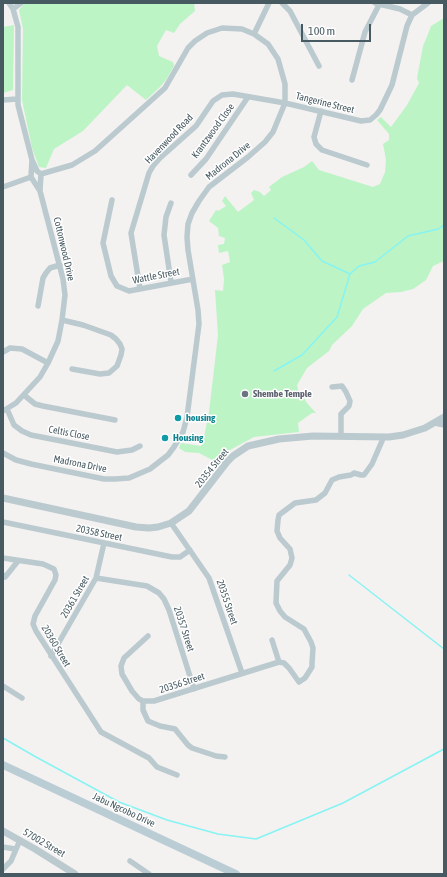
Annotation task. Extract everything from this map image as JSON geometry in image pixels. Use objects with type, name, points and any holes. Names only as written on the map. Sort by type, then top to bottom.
[{"type":"main road","name":"Jabu Ngcobo Drive","points":[[3,765],[236,874]]},
{"type":"street","name":"Cottonwood Drive","points":[[5,410],[16,403],[24,395],[40,377],[48,363],[58,341],[65,294],[60,265],[23,127],[17,99],[18,27],[13,9],[9,3]]},
{"type":"street","points":[[13,9],[21,3]]},
{"type":"street","points":[[254,34],[269,3]]},
{"type":"street","points":[[282,3],[290,11],[319,66]]},
{"type":"street","points":[[352,80],[365,32],[378,3],[400,9],[412,15],[428,3]]},
{"type":"street","name":"Tangerine Street","points":[[285,103],[361,121],[370,120],[376,116],[392,85],[407,26],[412,15]]},
{"type":"street","name":"Madrona Drive","points":[[3,187],[72,165],[95,151],[164,88],[188,48],[200,37],[212,30],[227,27],[242,29],[254,34],[268,44],[278,59],[285,84],[285,103],[273,132],[265,142],[209,187],[198,201],[188,224],[187,237],[199,324],[187,417],[183,432],[168,455],[155,466],[129,478],[104,479],[31,464],[16,460],[3,454]]},
{"type":"street","name":"Havenwood Road","points":[[140,289],[131,233],[149,173],[153,166],[196,126],[216,98],[225,94],[285,103]]},
{"type":"street","name":"Krantzwood Close","points":[[191,175],[206,159],[248,97]]},
{"type":"street","points":[[3,100],[17,99]]},
{"type":"street","points":[[321,111],[314,137],[316,144],[322,150],[367,165]]},
{"type":"street","name":"Wattle Street","points":[[112,200],[103,243],[111,276],[117,286],[129,291],[193,279]]},
{"type":"street","points":[[171,203],[166,217],[164,235],[171,282]]},
{"type":"street","points":[[38,306],[46,273],[50,268],[60,265]]},
{"type":"street","points":[[62,320],[83,325],[111,335],[120,344],[122,349],[117,366],[109,373],[100,374],[72,370]]},
{"type":"street","points":[[3,352],[10,348],[22,348],[48,363]]},
{"type":"street","points":[[332,387],[342,386],[350,401],[348,406],[341,414],[341,435]]},
{"type":"street","points":[[24,395],[31,401],[43,406],[115,420]]},
{"type":"street","name":"Celtis Close","points":[[5,410],[14,425],[31,435],[117,452],[132,450],[140,446]]},
{"type":"street","name":"20354 Street","points":[[3,498],[136,527],[149,528],[171,523],[189,511],[227,462],[248,446],[279,439],[341,435],[382,437],[413,432],[435,424],[444,417]]},
{"type":"street","points":[[435,424],[444,425]]},
{"type":"street","points":[[272,640],[279,662],[284,663],[289,668],[299,682],[305,678],[312,667],[313,648],[304,629],[285,617],[277,606],[276,584],[290,565],[292,558],[290,549],[280,538],[277,531],[279,515],[295,503],[316,500],[325,493],[332,480],[354,473],[364,475],[372,464],[382,441],[382,437]]},
{"type":"street","name":"20358 Street","points":[[3,522],[172,557],[180,557],[190,550]]},
{"type":"street","name":"20355 Street","points":[[171,523],[209,578],[214,588],[242,673]]},
{"type":"street","name":"20361 Street","points":[[51,656],[96,578],[104,543]]},
{"type":"street","name":"20360 Street","points":[[3,558],[43,564],[52,567],[56,571],[56,580],[33,621],[36,631],[101,732],[148,758],[157,767],[177,776]]},
{"type":"street","points":[[3,575],[5,577],[18,561]]},
{"type":"street","name":"20357 Street","points":[[96,578],[147,586],[159,593],[164,599],[169,610],[194,689]]},
{"type":"street","points":[[148,636],[124,658],[121,666],[122,674],[132,691],[139,699],[144,701],[143,710],[148,721],[160,726],[175,729],[192,748],[216,756],[225,757]]},
{"type":"street","name":"20356 Street","points":[[144,701],[154,701],[279,662]]},
{"type":"street","points":[[3,686],[22,698]]},
{"type":"street","name":"57002 Street","points":[[3,831],[75,874]]},
{"type":"street","points":[[3,869],[11,861],[20,840]]},
{"type":"street","points":[[3,847],[15,849]]},
{"type":"street","points":[[130,862],[149,874]]},
{"type":"green space","points":[[25,3],[194,3],[195,11],[180,24],[174,33],[166,30],[157,46],[159,56],[173,62],[174,66],[166,80],[159,88],[146,100],[127,85],[83,131],[54,149],[46,168],[39,167],[32,148],[22,100],[23,29],[19,10]]},
{"type":"green space","points":[[444,18],[444,261],[433,266],[426,280],[413,289],[401,292],[386,293],[363,309],[352,326],[332,345],[329,351],[307,368],[297,385],[299,394],[304,397],[306,402],[316,413],[312,413],[298,423],[299,432],[254,437],[230,450],[216,462],[199,453],[185,452],[179,448],[181,443],[201,446],[204,437],[209,412],[218,335],[215,290],[223,291],[224,279],[222,265],[230,262],[228,251],[219,253],[218,245],[224,244],[225,238],[219,236],[218,228],[209,221],[216,210],[218,211],[226,206],[222,201],[225,196],[238,212],[254,200],[251,193],[254,190],[260,192],[264,196],[271,190],[269,187],[282,177],[304,167],[312,161],[319,170],[373,187],[380,184],[385,172],[386,160],[383,144],[389,140],[389,134],[377,120],[381,117],[391,127],[407,105],[419,83],[417,78],[423,46],[431,26]]},
{"type":"green space","points":[[14,25],[13,90],[3,93],[3,27]]},
{"type":"waterway","points":[[274,218],[304,240],[322,261],[350,274]]},
{"type":"waterway","points":[[274,371],[302,355],[337,317],[350,274],[359,266],[375,262],[408,236],[438,229],[444,225]]},
{"type":"waterway","points":[[349,575],[444,649]]},
{"type":"waterway","points":[[3,738],[119,802],[167,820],[218,834],[256,839],[343,803],[444,749]]},
{"type":"place","name":"Shembe Temple","points":[[245,394]]},
{"type":"place","name":"housing","points":[[178,418]]},
{"type":"place","name":"Housing","points":[[165,438]]}]
